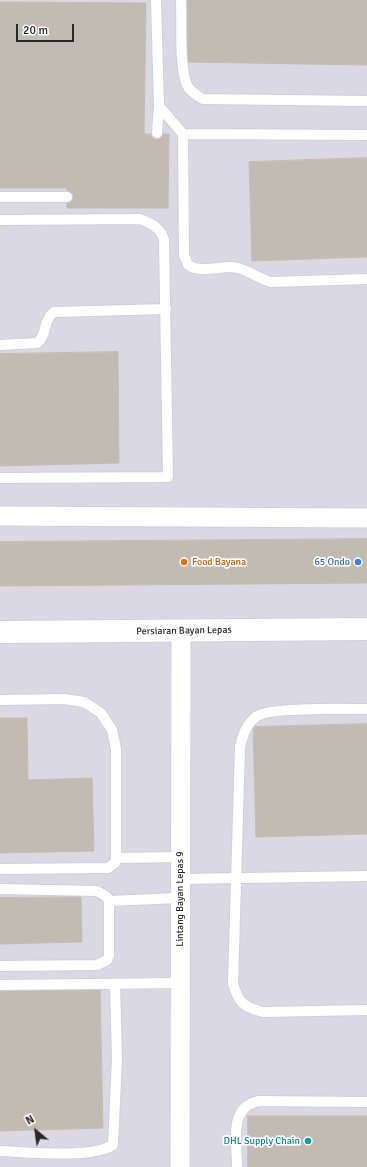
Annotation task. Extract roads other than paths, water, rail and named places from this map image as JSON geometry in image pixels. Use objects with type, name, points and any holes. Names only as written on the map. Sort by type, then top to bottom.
[{"type":"street","points":[[0,516],[367,518]]},
{"type":"street","name":"Persiaran Bayan Lepas","points":[[0,632],[181,632],[367,629]]},
{"type":"street","name":"Lintang Bayan Lepas 9","points":[[180,1167],[181,632]]},
{"type":"lane","points":[[156,0],[159,106],[157,134]]},
{"type":"lane","points":[[181,0],[183,70],[186,84],[191,92],[203,99],[367,101]]},
{"type":"lane","points":[[159,106],[183,134],[184,255],[188,265],[198,269],[232,267],[242,268],[261,279],[271,282],[367,279]]},
{"type":"lane","points":[[183,134],[367,135]]},
{"type":"lane","points":[[0,197],[67,197]]},
{"type":"lane","points":[[0,220],[140,219],[154,225],[161,231],[164,240],[166,309],[168,476],[0,478]]},
{"type":"lane","points":[[0,345],[37,343],[44,335],[46,321],[54,312],[166,309]]},
{"type":"lane","points":[[0,700],[64,699],[84,702],[101,713],[112,730],[116,749],[115,863],[108,868],[0,869]]},
{"type":"lane","points":[[367,708],[276,711],[258,716],[245,730],[240,747],[238,878],[234,984],[237,998],[248,1008],[263,1012],[367,1010]]},
{"type":"lane","points":[[116,858],[180,857]]},
{"type":"lane","points":[[180,879],[367,876]]},
{"type":"lane","points":[[0,889],[97,891],[107,897],[109,901],[109,956],[102,963],[97,965],[0,966]]},
{"type":"lane","points":[[109,901],[180,898]]},
{"type":"lane","points":[[0,985],[181,983]]},
{"type":"lane","points":[[0,1151],[90,1153],[106,1150],[113,1145],[116,1058],[115,984]]},
{"type":"lane","points":[[237,1167],[236,1124],[238,1115],[243,1108],[251,1103],[259,1101],[367,1102]]},
{"type":"place","name":"Food Bayana","points":[[184,562]]},
{"type":"place","name":"65 Ondo","points":[[358,562]]},
{"type":"place","name":"DHL Supply Chain","points":[[308,1141]]}]
